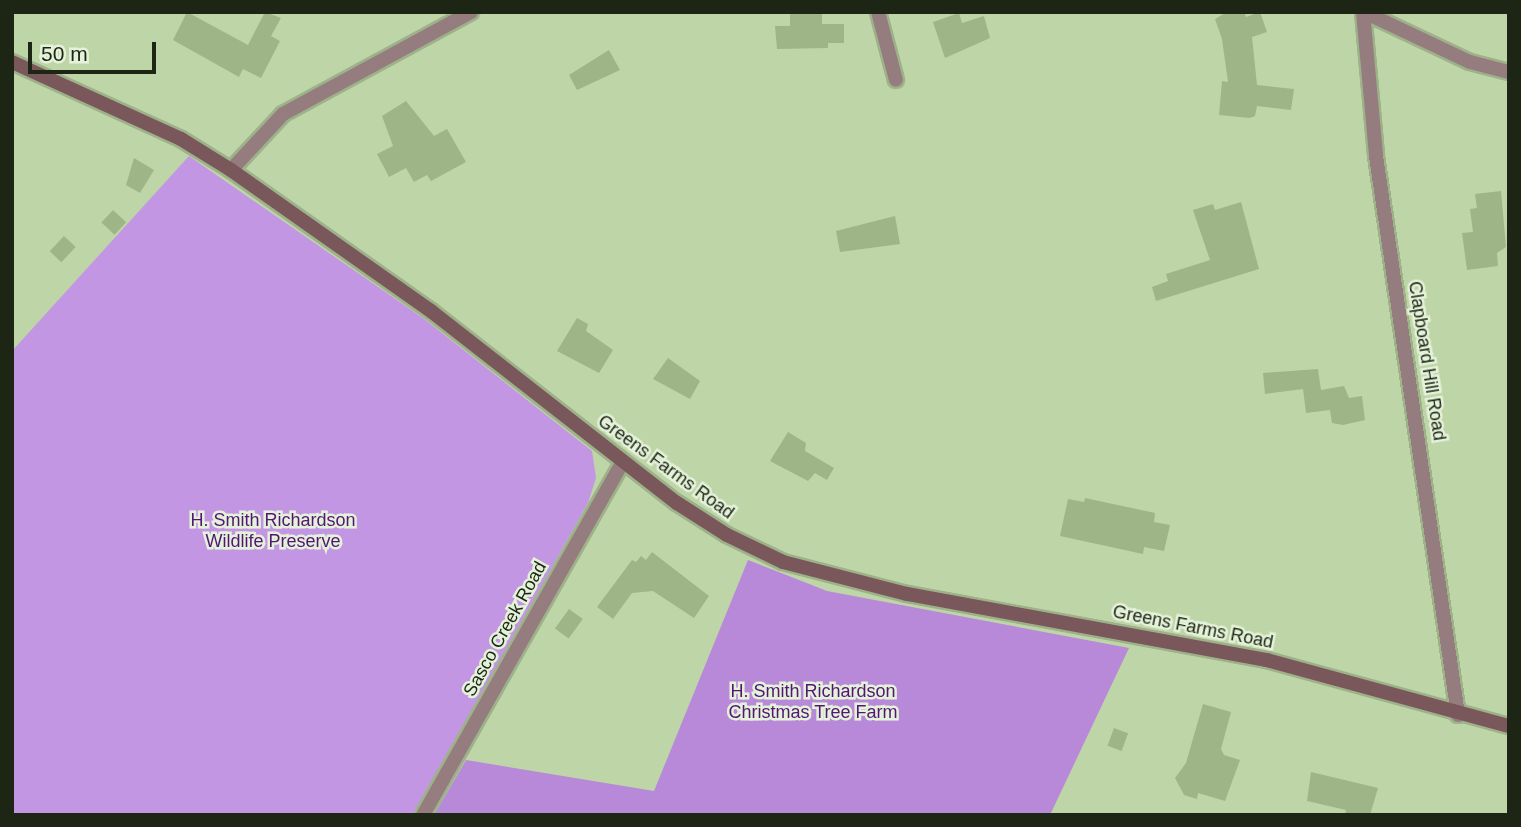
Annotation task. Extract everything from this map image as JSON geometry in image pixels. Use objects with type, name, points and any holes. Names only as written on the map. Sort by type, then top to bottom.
[{"type":"street","points":[[231,170],[283,114],[471,12]]},
{"type":"street","points":[[878,12],[896,80]]},
{"type":"street","points":[[1364,12],[1470,62],[1509,72]]},
{"type":"street","name":"Clapboard Hill Road","points":[[1364,12],[1376,156],[1458,715]]},
{"type":"street","name":"Greens Farms Road","points":[[12,62],[181,139],[231,170],[431,312],[622,463],[727,535],[783,562],[907,594],[1268,660],[1458,715],[1509,726]]},
{"type":"street","name":"Sasco Creek Road","points":[[423,815],[622,463]]},
{"type":"green space","name":"H. Smith Richardson Wildlife Preserve","points":[[189,156],[423,318],[592,451],[596,478],[588,503],[413,815],[12,815],[12,351]]},
{"type":"green space","name":"H. Smith Richardson Christmas Tree Farm","points":[[748,560],[827,591],[1129,648],[1050,815],[434,815],[466,760],[654,791]]},
{"type":"building","points":[[187,12],[248,45],[265,12],[281,18],[271,36],[280,41],[261,78],[243,69],[239,77],[173,40]]},
{"type":"building","points":[[790,12],[822,12],[822,24],[844,24],[844,43],[828,43],[828,48],[777,49],[775,26],[790,26]]},
{"type":"building","points":[[1227,12],[1244,12],[1246,17],[1260,12],[1267,32],[1252,37],[1257,85],[1294,89],[1291,110],[1257,106],[1255,116],[1250,118],[1219,115],[1222,81],[1228,82],[1222,39],[1215,19]]},
{"type":"building","points":[[959,13],[962,23],[984,16],[990,38],[945,58],[933,22]]},
{"type":"building","points":[[609,50],[620,70],[577,90],[569,75]]},
{"type":"building","points":[[406,101],[434,136],[447,129],[466,162],[431,181],[427,175],[414,182],[406,168],[389,177],[377,154],[393,146],[382,116]]},
{"type":"building","points":[[134,158],[154,170],[140,193],[126,185]]},
{"type":"building","points":[[1501,191],[1506,247],[1497,253],[1498,266],[1467,270],[1462,233],[1473,232],[1470,209],[1477,208],[1475,194]]},
{"type":"building","points":[[1241,202],[1259,269],[1156,301],[1152,287],[1168,281],[1166,274],[1210,260],[1193,210],[1213,204],[1215,210]]},
{"type":"building","points":[[113,210],[126,222],[115,235],[101,222]]},
{"type":"building","points":[[895,216],[900,244],[840,252],[836,231]]},
{"type":"building","points":[[64,236],[76,247],[61,262],[50,251]]},
{"type":"building","points":[[577,318],[588,324],[586,331],[613,350],[599,373],[557,351]]},
{"type":"building","points":[[668,358],[700,381],[690,399],[653,379]]},
{"type":"building","points":[[1318,369],[1321,390],[1344,386],[1349,398],[1362,396],[1365,420],[1343,425],[1332,423],[1330,410],[1306,413],[1303,389],[1265,394],[1263,373]]},
{"type":"building","points":[[788,432],[806,443],[805,451],[834,468],[827,480],[815,473],[808,481],[770,461]]},
{"type":"building","points":[[1085,498],[1155,513],[1154,522],[1170,525],[1164,551],[1144,547],[1143,554],[1060,536],[1068,499],[1084,502]]},
{"type":"building","points":[[652,552],[709,596],[694,618],[653,591],[632,593],[613,619],[597,607],[632,560],[636,562],[641,556],[646,560]]},
{"type":"building","points":[[569,609],[583,619],[569,638],[555,628]]},
{"type":"building","points":[[1203,704],[1231,712],[1221,749],[1224,755],[1240,760],[1225,801],[1198,793],[1197,799],[1184,795],[1175,778],[1186,763]]},
{"type":"building","points":[[1114,728],[1128,733],[1122,751],[1108,746]]},
{"type":"building","points":[[1311,772],[1378,788],[1370,815],[1345,815],[1346,810],[1307,801]]}]
